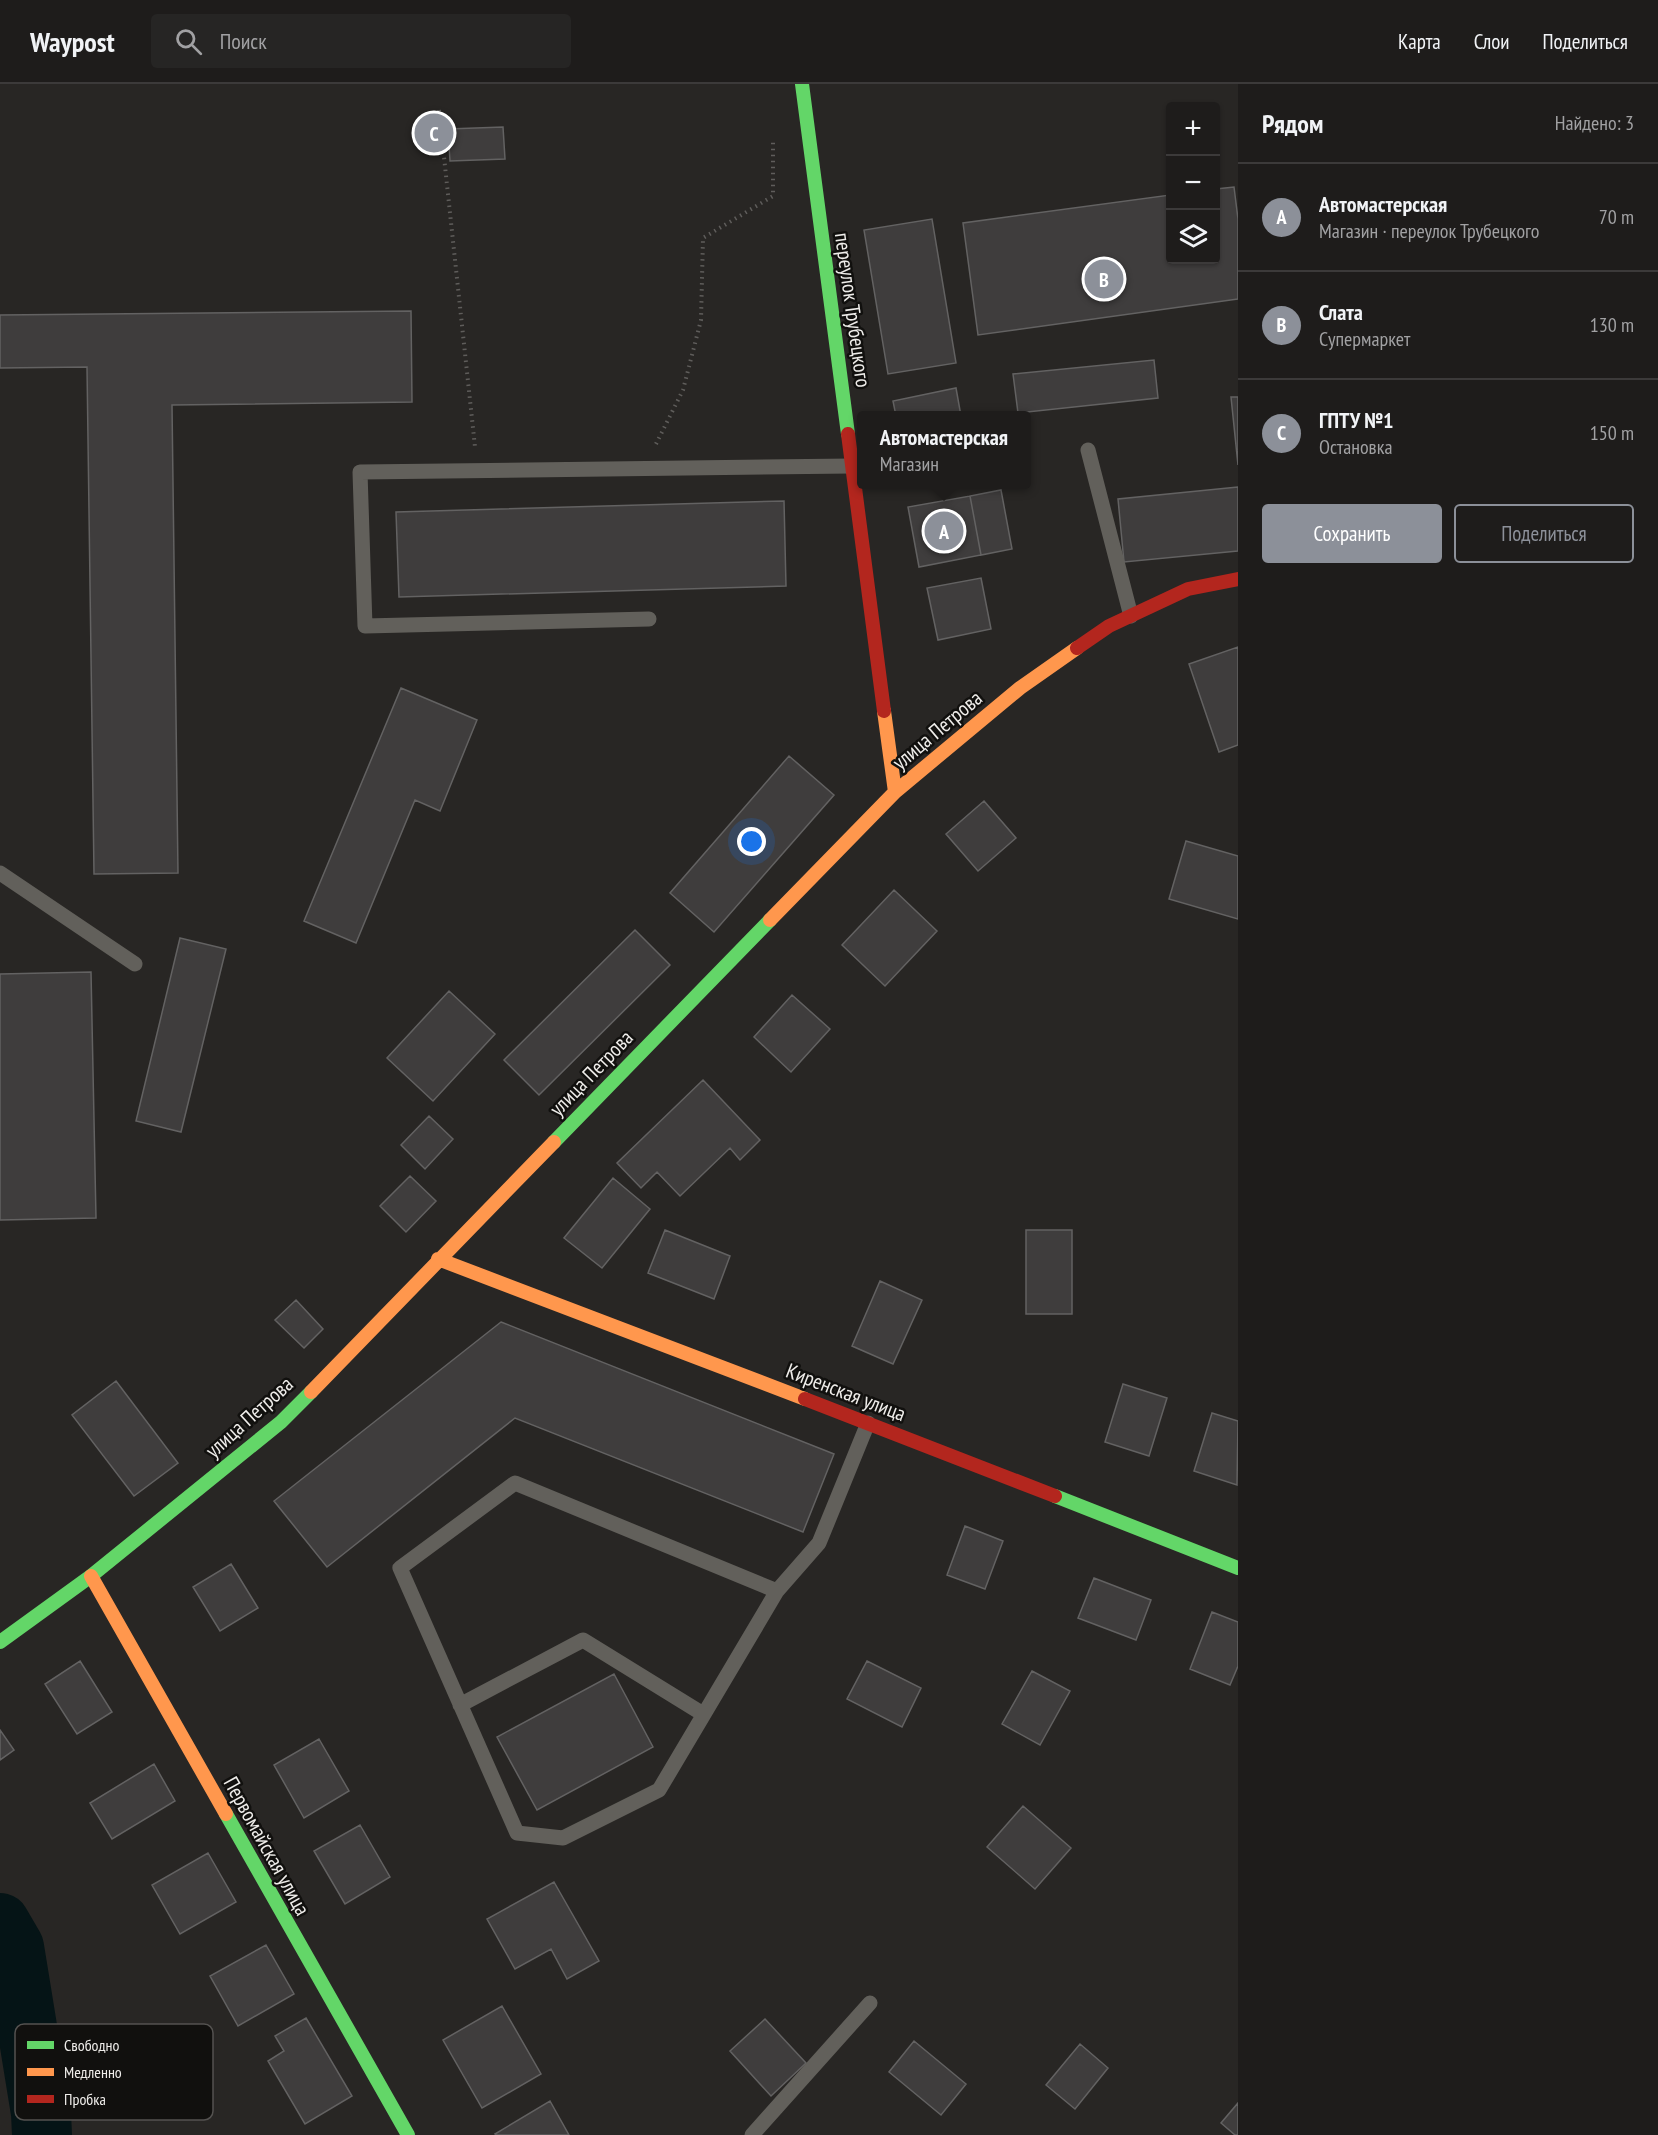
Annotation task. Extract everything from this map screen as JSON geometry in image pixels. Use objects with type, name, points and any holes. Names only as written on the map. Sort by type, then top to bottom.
[{"type":"street","name":"переулок Трубецкого","points":[[802,84],[895,792]]},
{"type":"street","name":"улица Петрова","points":[[0,1642],[91,1576],[280,1422],[895,792],[1020,688],[1109,626],[1188,589],[1238,579]]},
{"type":"street","name":"Киренская улица","points":[[438,1258],[1238,1568]]},
{"type":"street","name":"Первомайская улица","points":[[91,1576],[408,2135]]},
{"type":"lane","points":[[1088,450],[1131,616]]},
{"type":"lane","points":[[649,619],[365,626],[360,472],[852,466]]},
{"type":"lane","points":[[0,873],[135,964]]},
{"type":"lane","points":[[777,1591],[515,1483],[400,1568],[517,1833],[562,1838],[659,1790],[777,1591],[819,1543],[868,1423]]},
{"type":"lane","points":[[460,1705],[583,1640],[703,1714]]},
{"type":"lane","points":[[753,2135],[870,2002]]},
{"type":"path","points":[[439,110],[477,471]]},
{"type":"path","points":[[644,468],[683,390],[701,320],[703,238],[772,196],[774,138]]},
{"type":"building","points":[[503,127],[505,159],[450,161],[448,129]]},
{"type":"building","points":[[1234,187],[1238,219],[1238,299],[978,335],[963,223],[1166,196],[1166,264],[1220,264],[1220,189]]},
{"type":"building","points":[[932,219],[956,363],[888,374],[864,230]]},
{"type":"building","points":[[411,311],[412,402],[172,405],[178,873],[94,874],[87,367],[0,368],[0,315]]},
{"type":"building","points":[[1154,360],[1158,398],[1031,412],[1018,411],[1013,374]]},
{"type":"building","points":[[956,388],[960,411],[895,411],[893,401]]},
{"type":"building","points":[[1231,397],[1238,397],[1238,465]]},
{"type":"building","points":[[1238,487],[1238,551],[1124,562],[1118,499]]},
{"type":"building","points":[[1001,490],[1012,549],[981,555],[970,496]]},
{"type":"building","points":[[970,496],[981,555],[919,567],[908,507]]},
{"type":"building","points":[[784,501],[786,586],[399,597],[396,512]]},
{"type":"building","points":[[981,578],[991,629],[938,640],[927,588]]},
{"type":"building","points":[[1238,647],[1238,745],[1219,752],[1189,664]]},
{"type":"building","points":[[401,688],[477,720],[440,811],[415,800],[356,943],[304,921]]},
{"type":"building","points":[[789,756],[834,795],[714,932],[670,893]]},
{"type":"building","points":[[984,801],[1016,838],[978,871],[946,834]]},
{"type":"building","points":[[1186,841],[1238,856],[1238,919],[1169,899]]},
{"type":"building","points":[[894,890],[937,931],[885,986],[842,945]]},
{"type":"building","points":[[635,930],[670,965],[539,1095],[504,1060]]},
{"type":"building","points":[[180,938],[226,949],[181,1132],[136,1121]]},
{"type":"building","points":[[91,972],[96,1218],[0,1220],[0,974]]},
{"type":"building","points":[[449,991],[495,1034],[433,1101],[387,1058]]},
{"type":"building","points":[[792,995],[830,1029],[791,1072],[754,1037]]},
{"type":"building","points":[[703,1080],[760,1140],[740,1160],[730,1148],[680,1196],[657,1172],[641,1188],[617,1163]]},
{"type":"building","points":[[429,1116],[453,1139],[425,1169],[401,1145]]},
{"type":"building","points":[[410,1176],[436,1201],[406,1232],[380,1206]]},
{"type":"building","points":[[613,1178],[650,1209],[602,1268],[564,1238]]},
{"type":"building","points":[[665,1230],[730,1256],[714,1299],[648,1273]]},
{"type":"building","points":[[1026,1230],[1072,1230],[1072,1314],[1026,1314]]},
{"type":"building","points":[[880,1281],[922,1300],[893,1364],[852,1346]]},
{"type":"building","points":[[296,1300],[323,1329],[304,1348],[275,1320]]},
{"type":"building","points":[[501,1322],[834,1454],[803,1532],[515,1418],[327,1567],[274,1501]]},
{"type":"building","points":[[116,1381],[178,1463],[134,1496],[72,1415]]},
{"type":"building","points":[[1123,1384],[1167,1398],[1149,1456],[1105,1442]]},
{"type":"building","points":[[1212,1413],[1238,1421],[1237,1485],[1194,1471]]},
{"type":"building","points":[[965,1526],[1003,1541],[985,1589],[947,1575]]},
{"type":"building","points":[[231,1564],[258,1608],[220,1631],[193,1587]]},
{"type":"building","points":[[1094,1578],[1151,1600],[1136,1640],[1078,1618]]},
{"type":"building","points":[[1212,1612],[1238,1622],[1238,1666],[1230,1685],[1190,1669]]},
{"type":"building","points":[[80,1661],[112,1712],[77,1734],[45,1684]]},
{"type":"building","points":[[867,1661],[921,1688],[902,1727],[847,1699]]},
{"type":"building","points":[[1032,1671],[1070,1691],[1040,1745],[1002,1724]]},
{"type":"building","points":[[614,1674],[653,1747],[537,1810],[497,1737]]},
{"type":"building","points":[[0,1730],[14,1750],[0,1760]]},
{"type":"building","points":[[319,1739],[349,1791],[304,1818],[274,1765]]},
{"type":"building","points":[[154,1764],[175,1801],[112,1839],[90,1803]]},
{"type":"building","points":[[1023,1806],[1071,1848],[1035,1889],[987,1847]]},
{"type":"building","points":[[360,1825],[390,1877],[345,1904],[314,1851]]},
{"type":"building","points":[[208,1853],[236,1902],[180,1934],[152,1885]]},
{"type":"building","points":[[554,1882],[599,1961],[567,1979],[551,1949],[515,1969],[487,1919]]},
{"type":"building","points":[[266,1945],[294,1994],[238,2026],[210,1976]]},
{"type":"building","points":[[502,2006],[541,2074],[482,2108],[443,2040]]},
{"type":"building","points":[[306,2018],[352,2096],[305,2124],[268,2061],[284,2051],[275,2036]]},
{"type":"building","points":[[765,2019],[806,2063],[771,2096],[730,2051]]},
{"type":"building","points":[[914,2041],[966,2084],[941,2115],[889,2072]]},
{"type":"building","points":[[1080,2044],[1108,2068],[1075,2109],[1046,2085]]},
{"type":"building","points":[[550,2101],[569,2135],[495,2134]]},
{"type":"building","points":[[1238,2103],[1238,2135],[1235,2135],[1221,2123]]},
{"type":"waterway","points":[[0,1923],[14,1947],[27,2024]]},
{"type":"waterway","points":[[41,2120],[42,2135]]},
{"type":"traffic: fast","points":[[802,84],[848,434]]},
{"type":"traffic: fast","points":[[554,1142],[770,920]]},
{"type":"traffic: fast","points":[[0,1642],[91,1576],[281,1422],[311,1392]]},
{"type":"traffic: fast","points":[[1055,1496],[1238,1568]]},
{"type":"traffic: fast","points":[[226,1814],[408,2135]]},
{"type":"traffic: slow","points":[[770,920],[895,792],[1020,688],[1077,648]]},
{"type":"traffic: slow","points":[[884,711],[895,792]]},
{"type":"traffic: slow","points":[[311,1392],[554,1142]]},
{"type":"traffic: slow","points":[[438,1259],[805,1399]]},
{"type":"traffic: slow","points":[[91,1576],[226,1814]]},
{"type":"traffic: jam","points":[[848,434],[884,711]]},
{"type":"traffic: jam","points":[[1077,648],[1109,626],[1188,589],[1238,579]]},
{"type":"traffic: jam","points":[[805,1399],[1055,1496]]},
{"type":"place","name":"ГПТУ №1","points":[[434,133]]},
{"type":"place","name":"Слата","points":[[1104,279]]},
{"type":"place","name":"Автомастерская","points":[[944,531]]}]
